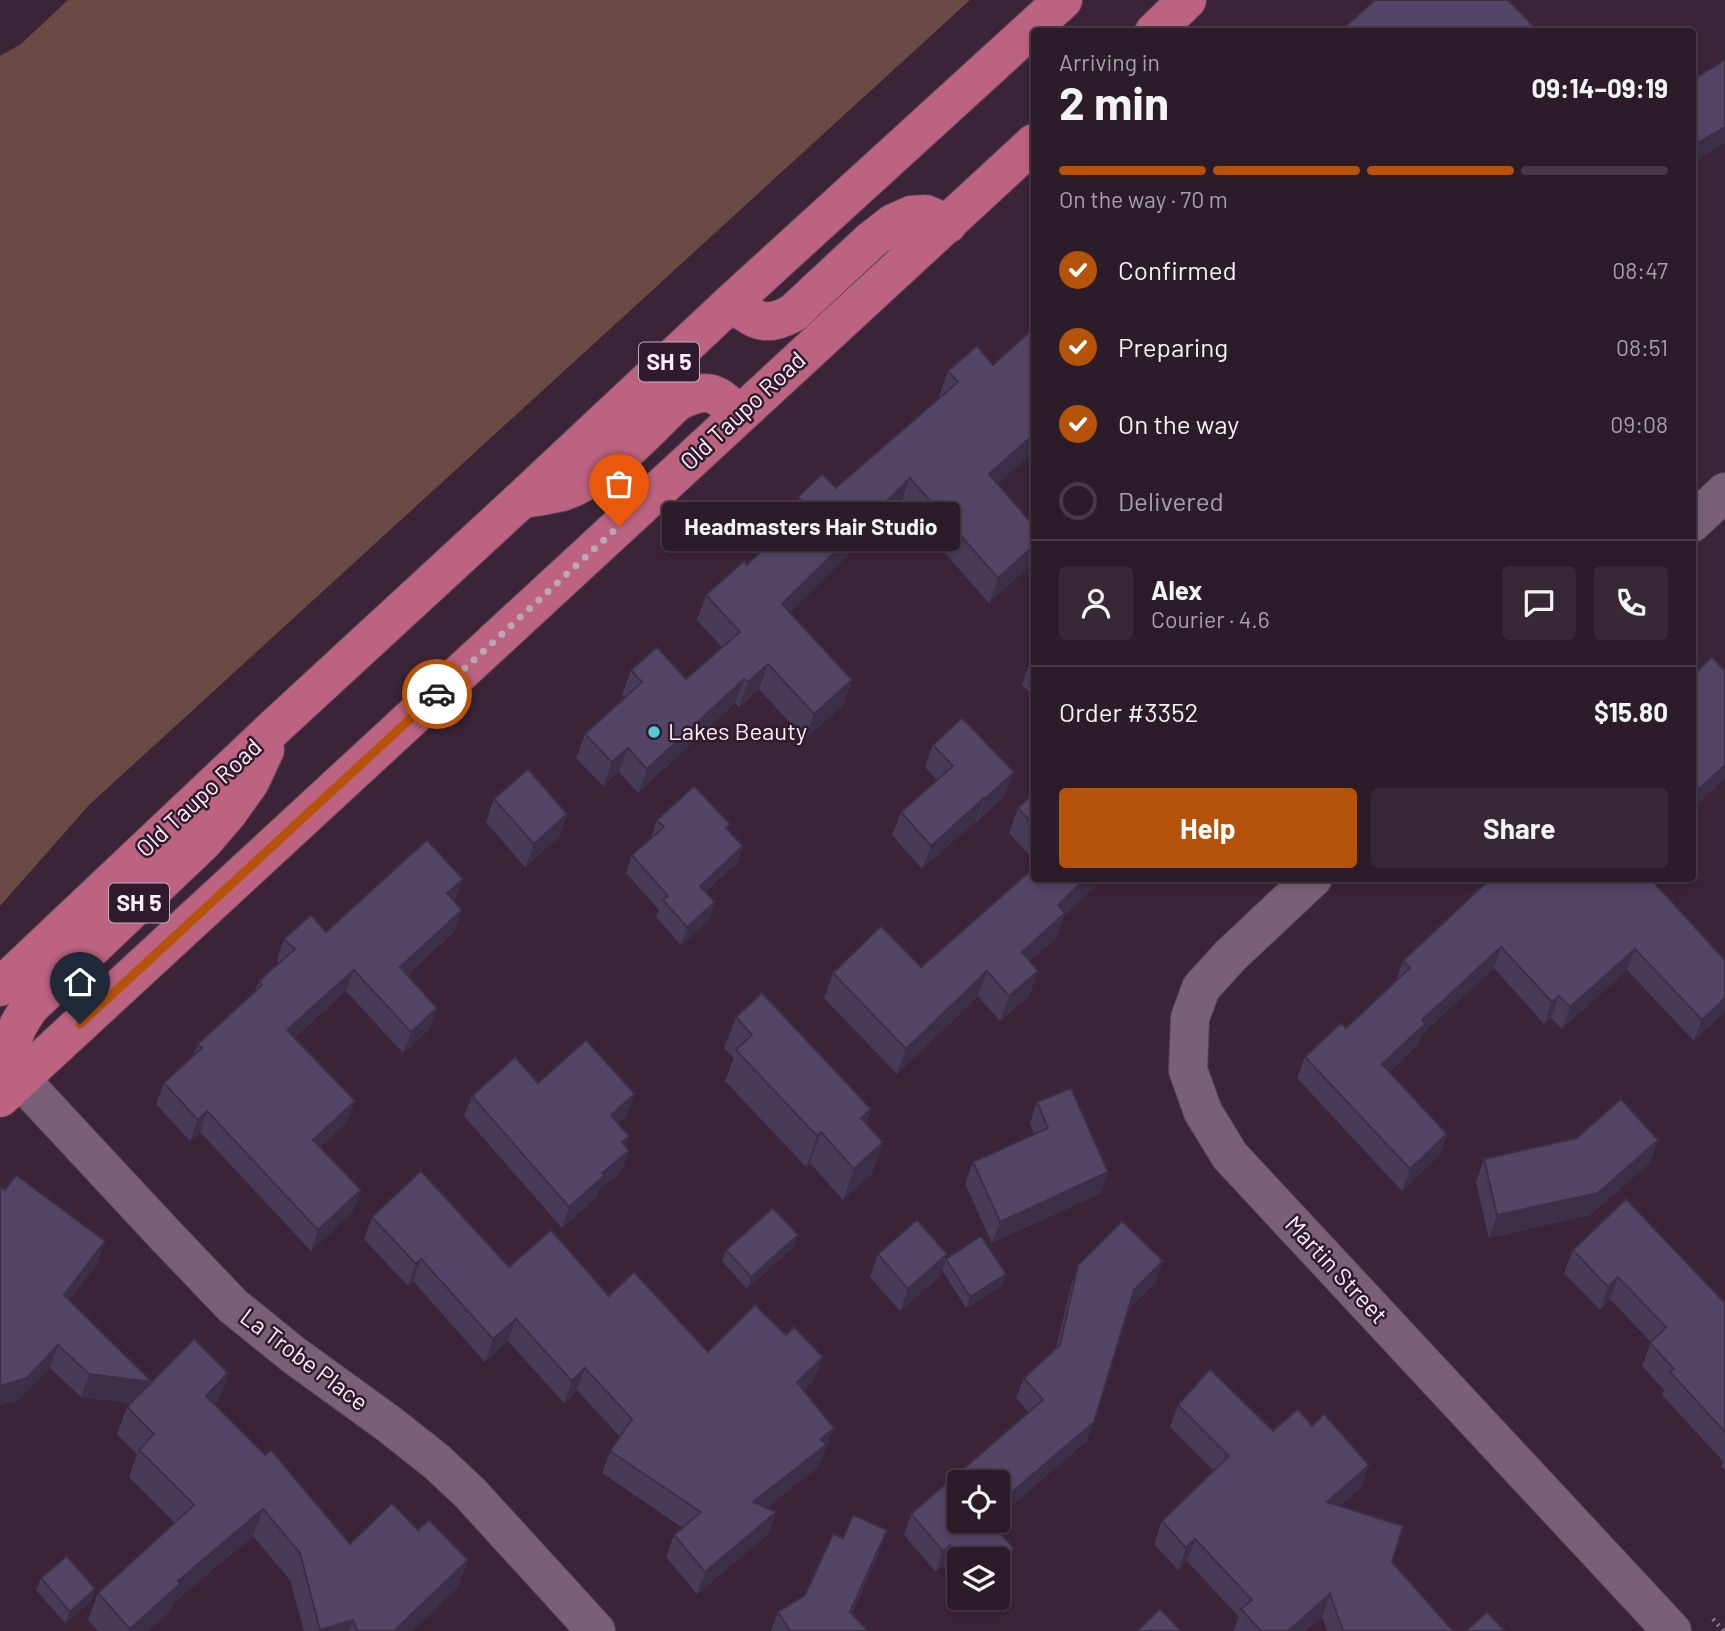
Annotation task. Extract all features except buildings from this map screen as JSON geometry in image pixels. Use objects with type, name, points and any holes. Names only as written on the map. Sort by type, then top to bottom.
[{"type":"highway","name":"Old Taupo Road","points":[[1032,28],[1063,0]]},
{"type":"highway","points":[[1158,28],[1187,0]]},
{"type":"highway","name":"Old Taupo Road","points":[[0,987],[731,303],[1031,29]]},
{"type":"highway","name":"Old Taupo Road","points":[[10,1088],[1031,146]]},
{"type":"highway","points":[[731,303],[751,317],[766,322],[779,321],[793,313],[893,223],[911,215],[926,214],[948,224]]},
{"type":"highway","points":[[522,499],[560,492],[585,482],[606,468],[677,401],[691,394],[707,392],[720,397],[739,415]]},
{"type":"highway","name":"Old Taupo Road","points":[[10,1088],[14,1059],[12,1043],[17,1026],[30,1007],[203,842],[250,782],[277,725]]},
{"type":"street","points":[[1696,519],[1725,492]]},
{"type":"street","name":"Martin Street","points":[[1309,882],[1230,956],[1201,988],[1191,1018],[1188,1070],[1203,1112],[1230,1156],[1672,1631]]},
{"type":"street","name":"La Trobe Place","points":[[10,1088],[168,1238],[233,1306],[437,1462],[470,1493],[596,1631]]},
{"type":"path","points":[[1705,1611],[1724,1631]]},
{"type":"shaded area","points":[[68,0],[970,0],[89,805],[0,906],[0,56],[21,44]]},
{"type":"way so far","points":[[437,694],[619,526]]},
{"type":"place","name":"Headmasters Hair Studio","points":[[619,526]]},
{"type":"place","name":"Lakes Beauty","points":[[654,732]]},
{"type":"route","points":[[80,1024],[437,694]]}]
